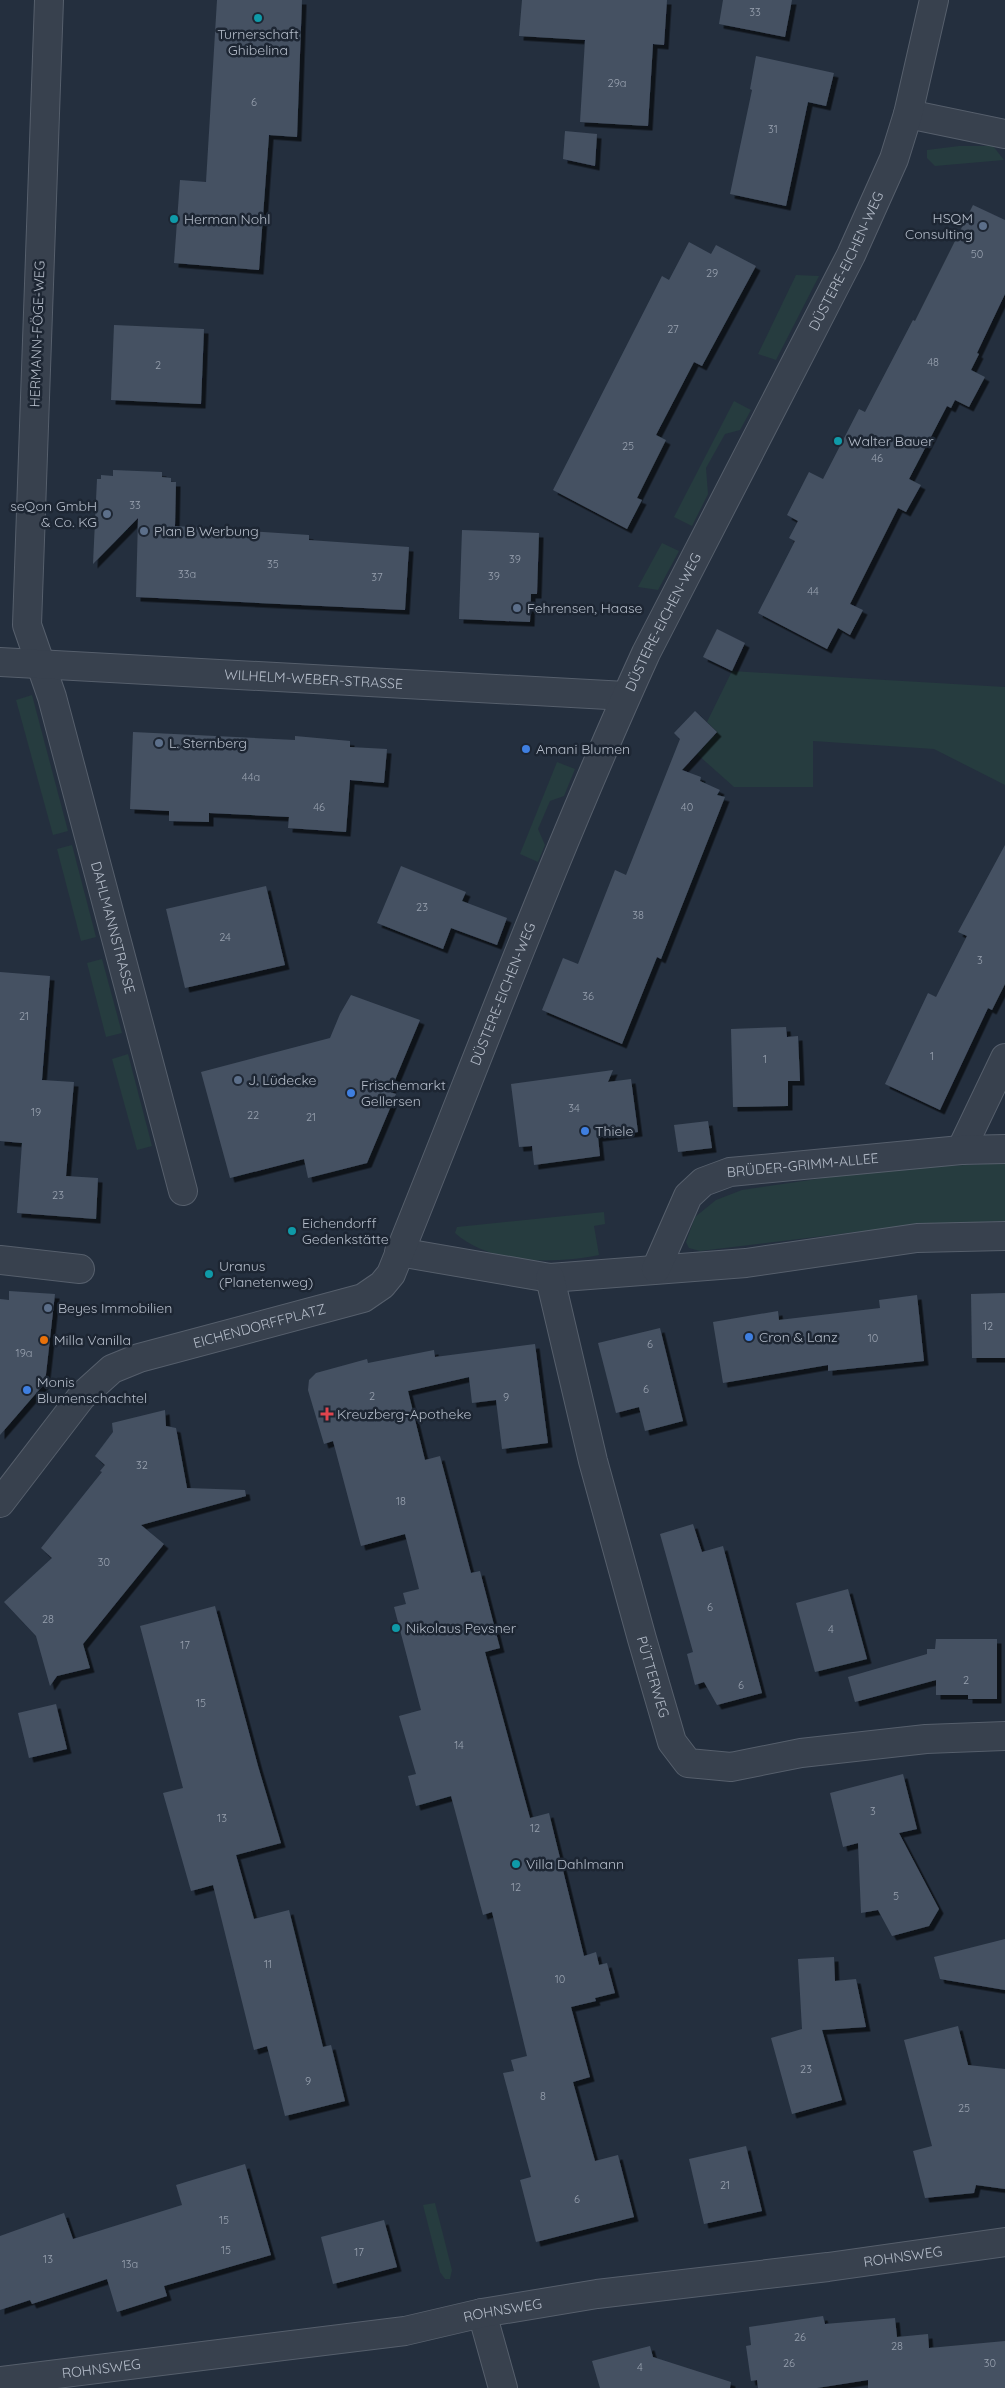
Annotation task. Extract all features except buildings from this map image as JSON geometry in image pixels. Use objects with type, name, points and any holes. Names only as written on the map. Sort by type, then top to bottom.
[{"type":"street","name":"HERMANN-FÖGE-WEG","points":[[40,665],[27,625],[49,0]]},
{"type":"street","name":"DÜSTERE-EICHEN-WEG","points":[[400,1252],[558,858],[626,696],[851,255],[883,188],[908,114],[934,0]]},
{"type":"street","points":[[908,114],[1005,134]]},
{"type":"street","name":"WILHELM-WEBER-STRASSE","points":[[0,662],[626,696]]},
{"type":"street","name":"DAHLMANNSTRASSE","points":[[40,665],[52,697],[183,1191]]},
{"type":"street","points":[[961,1150],[1005,1058]]},
{"type":"street","name":"BRÜDER-GRIMM-ALLEE","points":[[656,1269],[688,1196],[704,1182],[730,1172],[961,1150],[1005,1149]]},
{"type":"street","points":[[400,1252],[550,1278],[746,1263],[917,1238],[1005,1236]]},
{"type":"street","name":"EICHENDORFFPLATZ","points":[[0,1503],[82,1396],[112,1369],[139,1358],[363,1298],[382,1285],[391,1274],[400,1252]]},
{"type":"street","points":[[0,1260],[80,1269]]},
{"type":"street","name":"PÜTTERWEG","points":[[550,1278],[592,1461],[642,1639],[672,1742],[688,1763],[731,1767],[801,1753],[926,1739],[1005,1736]]},
{"type":"street","name":"ROHNSWEG","points":[[0,2381],[405,2331],[482,2313],[597,2294],[818,2268],[1005,2242]]},
{"type":"street","points":[[482,2313],[503,2388]]},
{"type":"green space","points":[[959,146],[993,146],[1004,160],[935,166],[927,158],[927,150]]},
{"type":"green space","points":[[796,275],[819,276],[776,360],[758,354]]},
{"type":"green space","points":[[734,401],[751,410],[740,430],[725,434],[706,468],[708,494],[692,526],[674,517]]},
{"type":"green space","points":[[662,543],[679,551],[658,590],[638,587]]},
{"type":"green space","points":[[732,671],[1005,687],[1005,785],[934,749],[813,741],[813,787],[734,787],[697,754],[717,732],[707,722]]},
{"type":"green space","points":[[32,695],[68,831],[53,835],[16,700]]},
{"type":"green space","points":[[557,762],[575,769],[564,796],[550,801],[538,829],[545,845],[538,862],[520,854]]},
{"type":"green space","points":[[72,845],[96,937],[81,941],[57,849]]},
{"type":"green space","points":[[102,959],[122,1033],[106,1037],[87,963]]},
{"type":"green space","points":[[128,1054],[152,1146],[137,1150],[112,1059]]},
{"type":"green space","points":[[1005,1163],[1005,1221],[914,1225],[700,1251],[689,1248],[686,1242],[695,1217],[716,1200],[742,1190],[885,1169]]},
{"type":"green space","points":[[604,1212],[605,1224],[594,1226],[599,1255],[581,1258],[543,1260],[505,1256],[470,1244],[455,1233],[457,1227]]},
{"type":"green space","points":[[435,2203],[452,2270],[450,2279],[445,2279],[440,2272],[423,2205]]},
{"type":"place","name":"Turnerschaft Ghibelina","points":[[258,18]]},
{"type":"place","name":"Herman Nohl","points":[[174,219]]},
{"type":"place","name":"HSQM Consulting","points":[[983,226]]},
{"type":"place","name":"Walter Bauer","points":[[838,441]]},
{"type":"place","name":"seQon GmbH & Co. KG","points":[[107,514]]},
{"type":"place","name":"Plan B Werbung","points":[[144,531]]},
{"type":"place","name":"Fehrensen, Haase","points":[[517,608]]},
{"type":"place","name":"L. Sternberg","points":[[159,743]]},
{"type":"place","name":"Amani Blumen","points":[[526,749]]},
{"type":"place","name":"J. Lüdecke","points":[[238,1080]]},
{"type":"place","name":"Frischemarkt Gellersen","points":[[351,1093]]},
{"type":"place","name":"Thiele","points":[[585,1131]]},
{"type":"place","name":"Eichendorff Gedenkstätte","points":[[292,1231]]},
{"type":"place","name":"Uranus (Planetenweg)","points":[[209,1274]]},
{"type":"place","name":"Beyes Immobilien","points":[[48,1308]]},
{"type":"place","name":"Cron & Lanz","points":[[749,1337]]},
{"type":"place","name":"Milla Vanilla","points":[[44,1340]]},
{"type":"place","name":"Monis Blumenschachtel","points":[[27,1390]]},
{"type":"place","name":"Kreuzberg-Apotheke","points":[[327,1414]]},
{"type":"place","name":"Nikolaus Pevsner","points":[[396,1628]]},
{"type":"place","name":"Villa Dahlmann","points":[[516,1864]]}]
